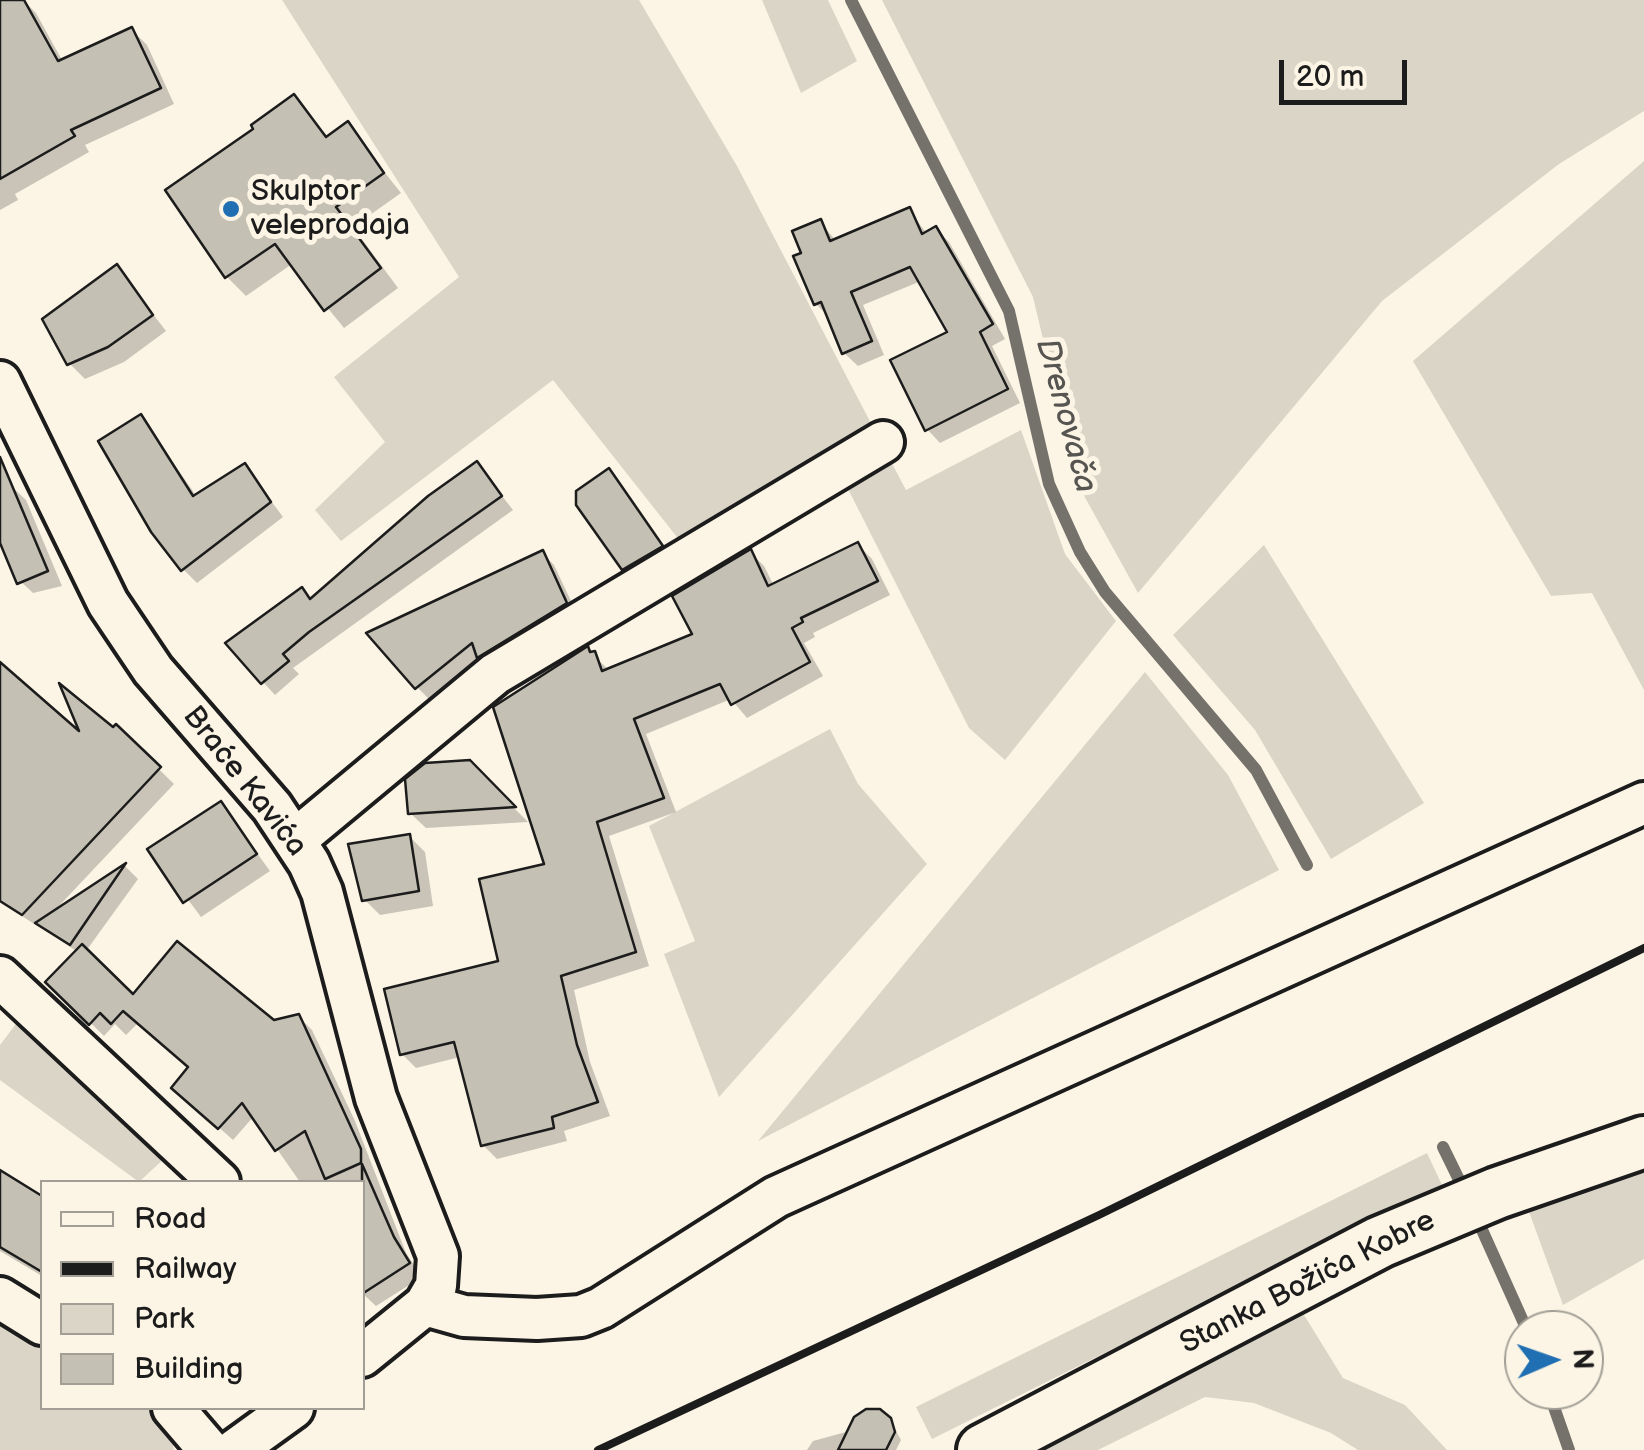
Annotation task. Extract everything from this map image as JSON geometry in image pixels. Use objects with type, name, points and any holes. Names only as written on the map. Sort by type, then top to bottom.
[{"type":"street","name":"Braće Kavića","points":[[0,382],[108,603],[130,637],[295,840],[322,892],[376,1098],[438,1256],[436,1286],[425,1305]]},
{"type":"street","points":[[295,840],[495,674],[883,442]]},
{"type":"street","points":[[365,1354],[425,1305],[464,1316],[537,1319],[581,1316],[602,1308],[776,1197],[1644,803]]},
{"type":"street","points":[[0,977],[217,1180]]},
{"type":"street","name":"Stanka Božića Kobre","points":[[982,1450],[1380,1242],[1498,1193],[1644,1142]]},
{"type":"street","points":[[0,1298],[40,1323]]},
{"type":"street","points":[[175,1410],[209,1450]]},
{"type":"street","points":[[235,1450],[290,1410]]},
{"type":"green space","points":[[282,0],[639,0],[737,166],[876,433],[684,546],[553,380],[341,541],[315,510],[385,442],[334,377],[459,277]]},
{"type":"green space","points":[[762,0],[828,0],[857,61],[801,93]]},
{"type":"green space","points":[[882,0],[1644,0],[1644,111],[1559,164],[1382,301],[1138,593],[1077,483],[1033,297]]},
{"type":"green space","points":[[1644,161],[1644,690],[1592,593],[1551,596],[1413,361]]},
{"type":"green space","points":[[1021,430],[1065,554],[1116,621],[1005,760],[969,728],[844,481],[888,456],[906,490]]},
{"type":"green space","points":[[1264,545],[1424,803],[1331,859],[1255,730],[1173,635]]},
{"type":"green space","points":[[1145,672],[1228,775],[1279,870],[758,1141]]},
{"type":"green space","points":[[830,729],[858,784],[927,864],[719,1097],[664,954],[695,941],[649,826]]},
{"type":"green space","points":[[22,1016],[168,1155],[141,1180],[136,1180],[0,1080],[0,1045]]},
{"type":"green space","points":[[1427,1153],[1442,1185],[932,1439],[916,1407]]},
{"type":"green space","points":[[1644,1171],[1644,1259],[1563,1305],[1528,1209]]},
{"type":"green space","points":[[1304,1315],[1343,1378],[1405,1405],[1447,1450],[1358,1450],[1331,1433],[1254,1403],[1205,1397],[1098,1450],[1040,1450]]},
{"type":"green space","points":[[0,1317],[40,1342],[40,1410],[152,1410],[168,1425],[174,1450],[0,1450]]},
{"type":"building","points":[[0,0],[24,0],[58,61],[132,27],[161,88],[71,130],[75,136],[0,179]]},
{"type":"building","points":[[294,94],[326,137],[348,121],[384,173],[336,207],[381,268],[324,311],[275,244],[225,278],[165,190],[253,129],[251,125]]},
{"type":"building","points":[[910,207],[922,234],[936,226],[993,324],[980,332],[1008,389],[925,431],[890,360],[947,332],[910,267],[851,292],[872,341],[842,354],[821,302],[814,305],[793,256],[801,253],[792,231],[821,219],[830,241]]},
{"type":"building","points":[[117,264],[153,315],[108,347],[67,365],[42,319]]},
{"type":"building","points":[[141,414],[193,496],[245,463],[271,502],[181,571],[151,532],[98,441]]},
{"type":"building","points":[[0,457],[48,571],[17,584],[0,543]]},
{"type":"building","points":[[477,461],[502,496],[309,632],[283,654],[289,661],[261,684],[225,643],[302,587],[310,599],[428,496]]},
{"type":"building","points":[[609,468],[663,546],[622,570],[576,505],[576,491]]},
{"type":"building","points":[[858,542],[878,581],[801,618],[803,622],[792,628],[810,662],[731,705],[720,684],[634,719],[664,798],[597,822],[636,952],[561,976],[577,1045],[598,1102],[552,1117],[554,1128],[481,1146],[454,1042],[400,1055],[384,989],[498,961],[479,879],[544,864],[493,707],[588,646],[590,652],[595,651],[602,671],[692,634],[672,596],[751,549],[768,586]]},
{"type":"building","points":[[543,550],[567,603],[477,658],[472,643],[415,689],[366,633]]},
{"type":"building","points":[[0,662],[79,731],[59,683],[113,727],[116,724],[161,767],[22,915],[0,901]]},
{"type":"building","points":[[470,760],[516,807],[408,814],[405,779],[425,763]]},
{"type":"building","points":[[221,801],[257,854],[183,903],[147,849]]},
{"type":"building","points":[[410,834],[419,891],[362,901],[348,844]]},
{"type":"building","points":[[126,863],[70,945],[35,923]]},
{"type":"building","points":[[177,941],[274,1020],[299,1014],[361,1149],[361,1163],[325,1179],[305,1131],[275,1151],[242,1103],[218,1129],[171,1088],[188,1067],[123,1011],[111,1024],[100,1013],[89,1025],[45,982],[82,944],[133,994]]},
{"type":"building","points":[[362,1164],[394,1237],[410,1263],[365,1292],[365,1180]]},
{"type":"building","points":[[0,1170],[40,1195],[40,1271],[0,1247]]},
{"type":"building","points":[[866,1409],[880,1409],[891,1418],[895,1432],[886,1450],[838,1450],[854,1417]]},
{"type":"waterway","name":"Drenovača","points":[[851,0],[1009,311],[1049,484],[1080,552],[1105,592],[1256,770],[1307,865]]},
{"type":"waterway","name":"Drenovača","points":[[1443,1147],[1466,1194]]},
{"type":"waterway","name":"Drenovača","points":[[1474,1212],[1518,1310]]},
{"type":"waterway","name":"Drenovača","points":[[1555,1410],[1569,1450]]},
{"type":"railway","points":[[598,1450],[1099,1215],[1644,948]]},
{"type":"place","name":"Skulptor veleprodaja","points":[[231,209]]}]
